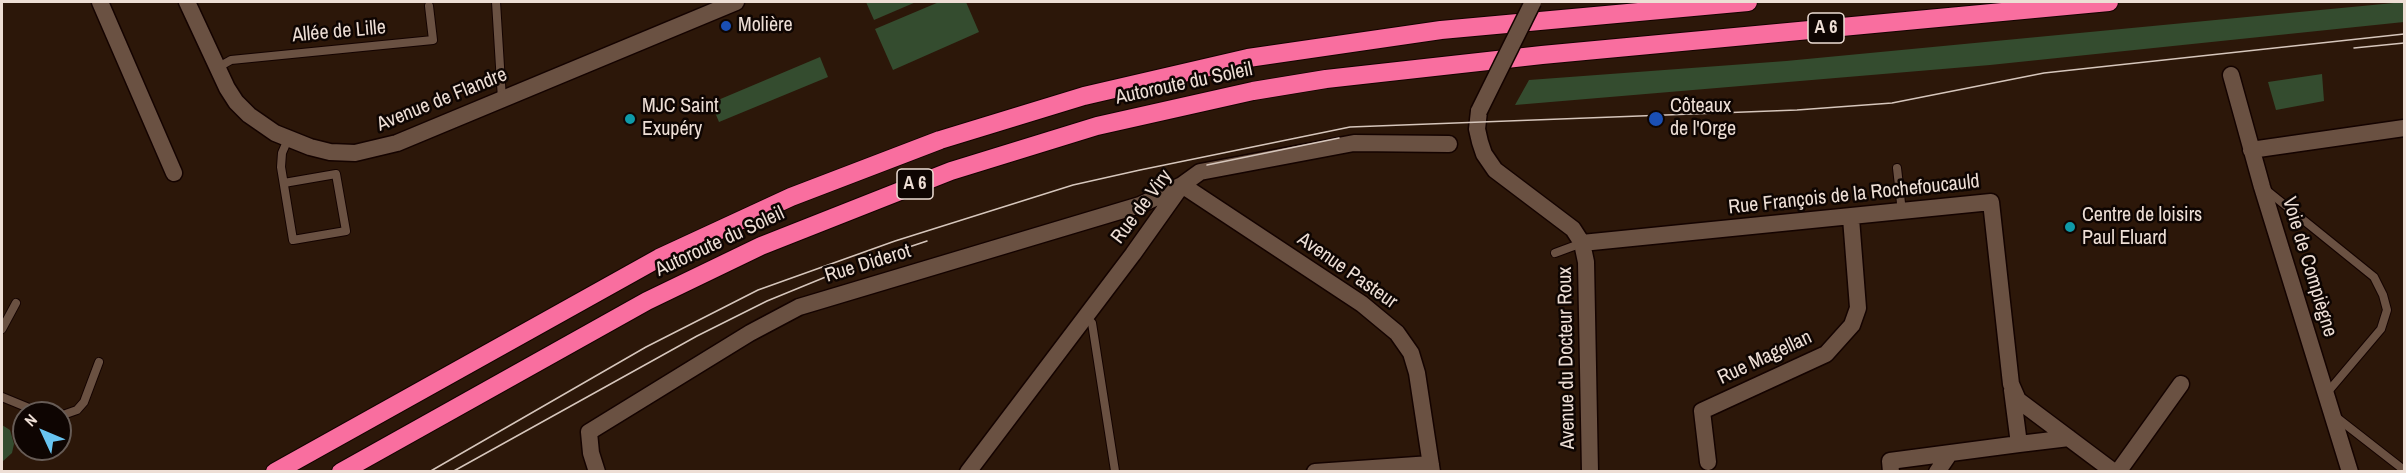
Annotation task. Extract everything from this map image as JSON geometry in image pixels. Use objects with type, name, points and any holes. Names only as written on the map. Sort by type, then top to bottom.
[{"type":"highway","name":"Autoroute du Soleil","points":[[275,471],[659,258],[791,197],[940,140],[1084,96],[1248,58],[1441,30],[1748,2]]},
{"type":"highway","name":"Autoroute du Soleil","points":[[341,471],[647,301],[761,246],[849,209],[951,171],[1097,126],[1220,98],[1326,79],[1542,55],[2109,2]]},
{"type":"street","points":[[100,2],[174,173]]},
{"type":"street","name":"Avenue de Flandre","points":[[187,2],[216,68],[236,102],[261,123],[288,139],[330,152],[355,153],[376,149],[736,2]]},
{"type":"street","points":[[1533,2],[1479,111],[1477,129],[1484,154],[1495,170],[1573,229],[1582,243]]},
{"type":"street","name":"Voie de Compiègne","points":[[2230,75],[2262,187],[2350,471]]},
{"type":"street","points":[[2251,150],[2404,128]]},
{"type":"street","name":"Rue de Viry","points":[[968,471],[1182,185],[1200,171],[1354,143],[1449,144]]},
{"type":"street","name":"Rue Diderot","points":[[597,471],[591,453],[589,432],[750,333],[799,307],[1140,205],[1182,185]]},
{"type":"street","name":"Avenue Pasteur","points":[[1182,185],[1362,304],[1397,333],[1411,353],[1417,373],[1432,468]]},
{"type":"street","name":"Rue François de la Rochefoucauld","points":[[1582,243],[1851,218],[1991,202],[2011,384],[2018,400],[2116,471]]},
{"type":"street","name":"Rue Magellan","points":[[1708,462],[1702,411],[1826,354],[1852,325],[1858,308],[1851,218]]},
{"type":"street","name":"Avenue du Docteur Roux","points":[[1582,243],[1587,262],[1590,471]]},
{"type":"street","points":[[2011,384],[2019,444]]},
{"type":"street","points":[[2116,471],[2181,384]]},
{"type":"street","points":[[1891,471],[1890,461],[2069,438]]},
{"type":"street","points":[[1937,471],[1950,453]]},
{"type":"street","points":[[1315,471],[1432,468]]},
{"type":"lane","points":[[496,2],[502,99]]},
{"type":"lane","name":"Allée de Lille","points":[[216,68],[231,60],[433,40],[429,6]]},
{"type":"lane","points":[[284,183],[336,174],[346,231],[293,240],[284,183],[282,153],[288,139]]},
{"type":"lane","points":[[1897,168],[1902,212]]},
{"type":"lane","points":[[2262,187],[2374,277],[2383,295],[2387,310],[2381,329],[2326,394]]},
{"type":"lane","points":[[1556,253],[1582,243]]},
{"type":"lane","points":[[2,329],[16,303]]},
{"type":"lane","points":[[1085,316],[1092,323],[1115,471]]},
{"type":"lane","points":[[72,412],[84,402],[99,362]]},
{"type":"lane","points":[[2334,416],[2404,470]]},
{"type":"green space","points":[[866,2],[916,2],[874,20]]},
{"type":"green space","points":[[939,2],[966,2],[979,32],[893,70],[875,29]]},
{"type":"green space","points":[[2404,2],[2404,22],[1990,65],[1515,105],[1529,80],[1786,61]]},
{"type":"green space","points":[[820,57],[828,77],[719,122],[711,103]]},
{"type":"green space","points":[[2322,74],[2324,101],[2276,110],[2268,82]]},
{"type":"green space","points":[[2,425],[10,430],[12,453],[2,462]]},
{"type":"tram line","points":[[429,472],[646,347],[758,290],[895,241],[1073,185],[1140,170],[1350,127],[1797,110],[1892,103],[2044,73],[2404,34]]},
{"type":"tram line","points":[[2354,48],[2404,43]]},
{"type":"tram line","points":[[1207,165],[1339,138]]},
{"type":"tram line","points":[[873,259],[927,241]]},
{"type":"tram line","points":[[452,472],[697,336],[767,301],[850,267]]},
{"type":"place","name":"Molière","points":[[726,26]]},
{"type":"place","name":"MJC Saint Exupéry","points":[[630,119]]},
{"type":"place","name":"Côteaux de l'Orge","points":[[1656,119]]},
{"type":"place","name":"Centre de loisirs Paul Eluard","points":[[2070,227]]}]
